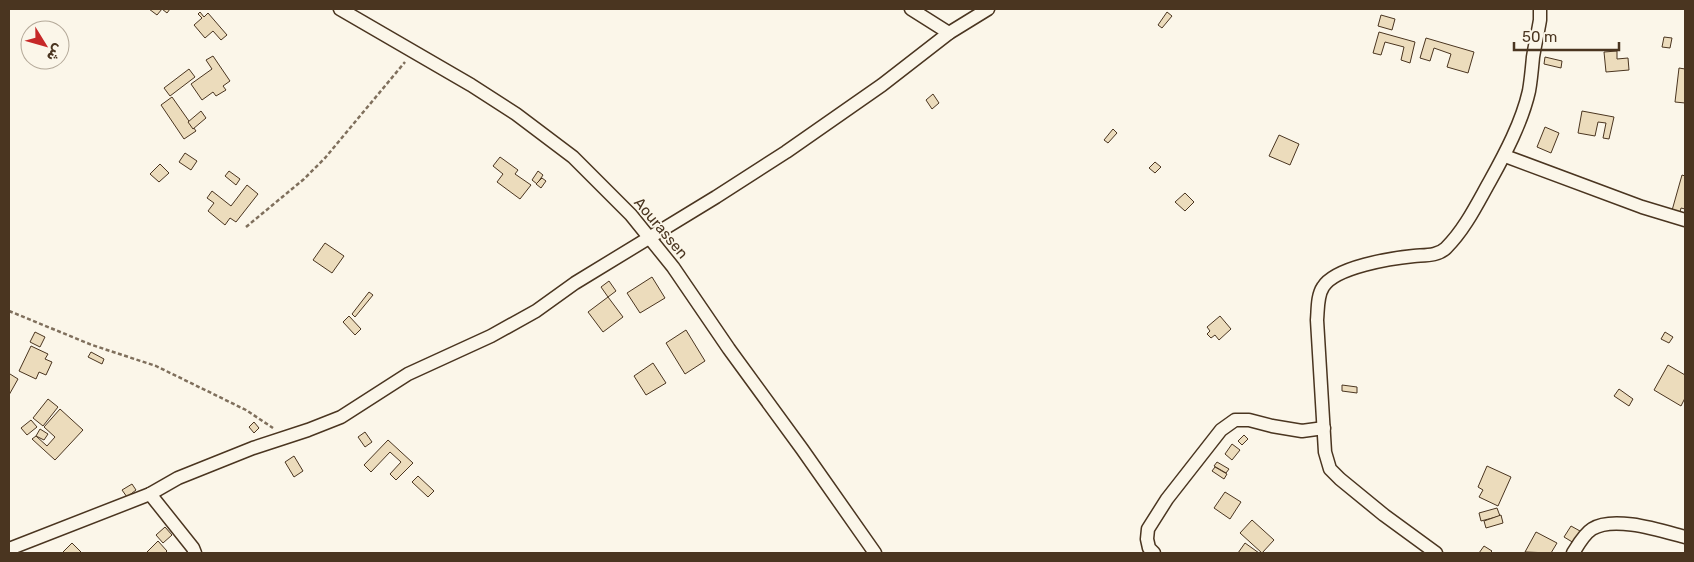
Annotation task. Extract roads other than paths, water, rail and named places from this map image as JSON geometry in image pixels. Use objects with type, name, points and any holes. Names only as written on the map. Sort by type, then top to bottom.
[{"type":"street","name":"Aourassen","points":[[340,9],[486,94],[546,136],[573,157],[631,215],[651,238],[682,280],[729,350],[875,553]]},
{"type":"street","points":[[910,9],[949,33]]},
{"type":"street","points":[[9,549],[150,494],[178,478],[253,448],[286,438],[341,417],[408,374],[491,336],[536,311],[575,284],[716,197],[832,121],[949,33],[988,9]]},
{"type":"street","points":[[1436,553],[1384,515],[1330,469],[1325,452],[1317,320],[1321,289],[1335,276],[1356,266],[1413,256],[1432,255],[1445,250],[1457,236],[1475,210],[1505,156],[1529,92],[1540,9]]},
{"type":"street","points":[[1505,156],[1642,207],[1685,220]]},
{"type":"street","points":[[1154,553],[1149,548],[1148,530],[1167,499],[1221,430],[1235,420],[1249,420],[1302,431],[1324,428]]},
{"type":"street","points":[[150,494],[195,553]]},
{"type":"street","points":[[1573,553],[1593,528],[1607,525],[1624,523],[1685,537]]}]
